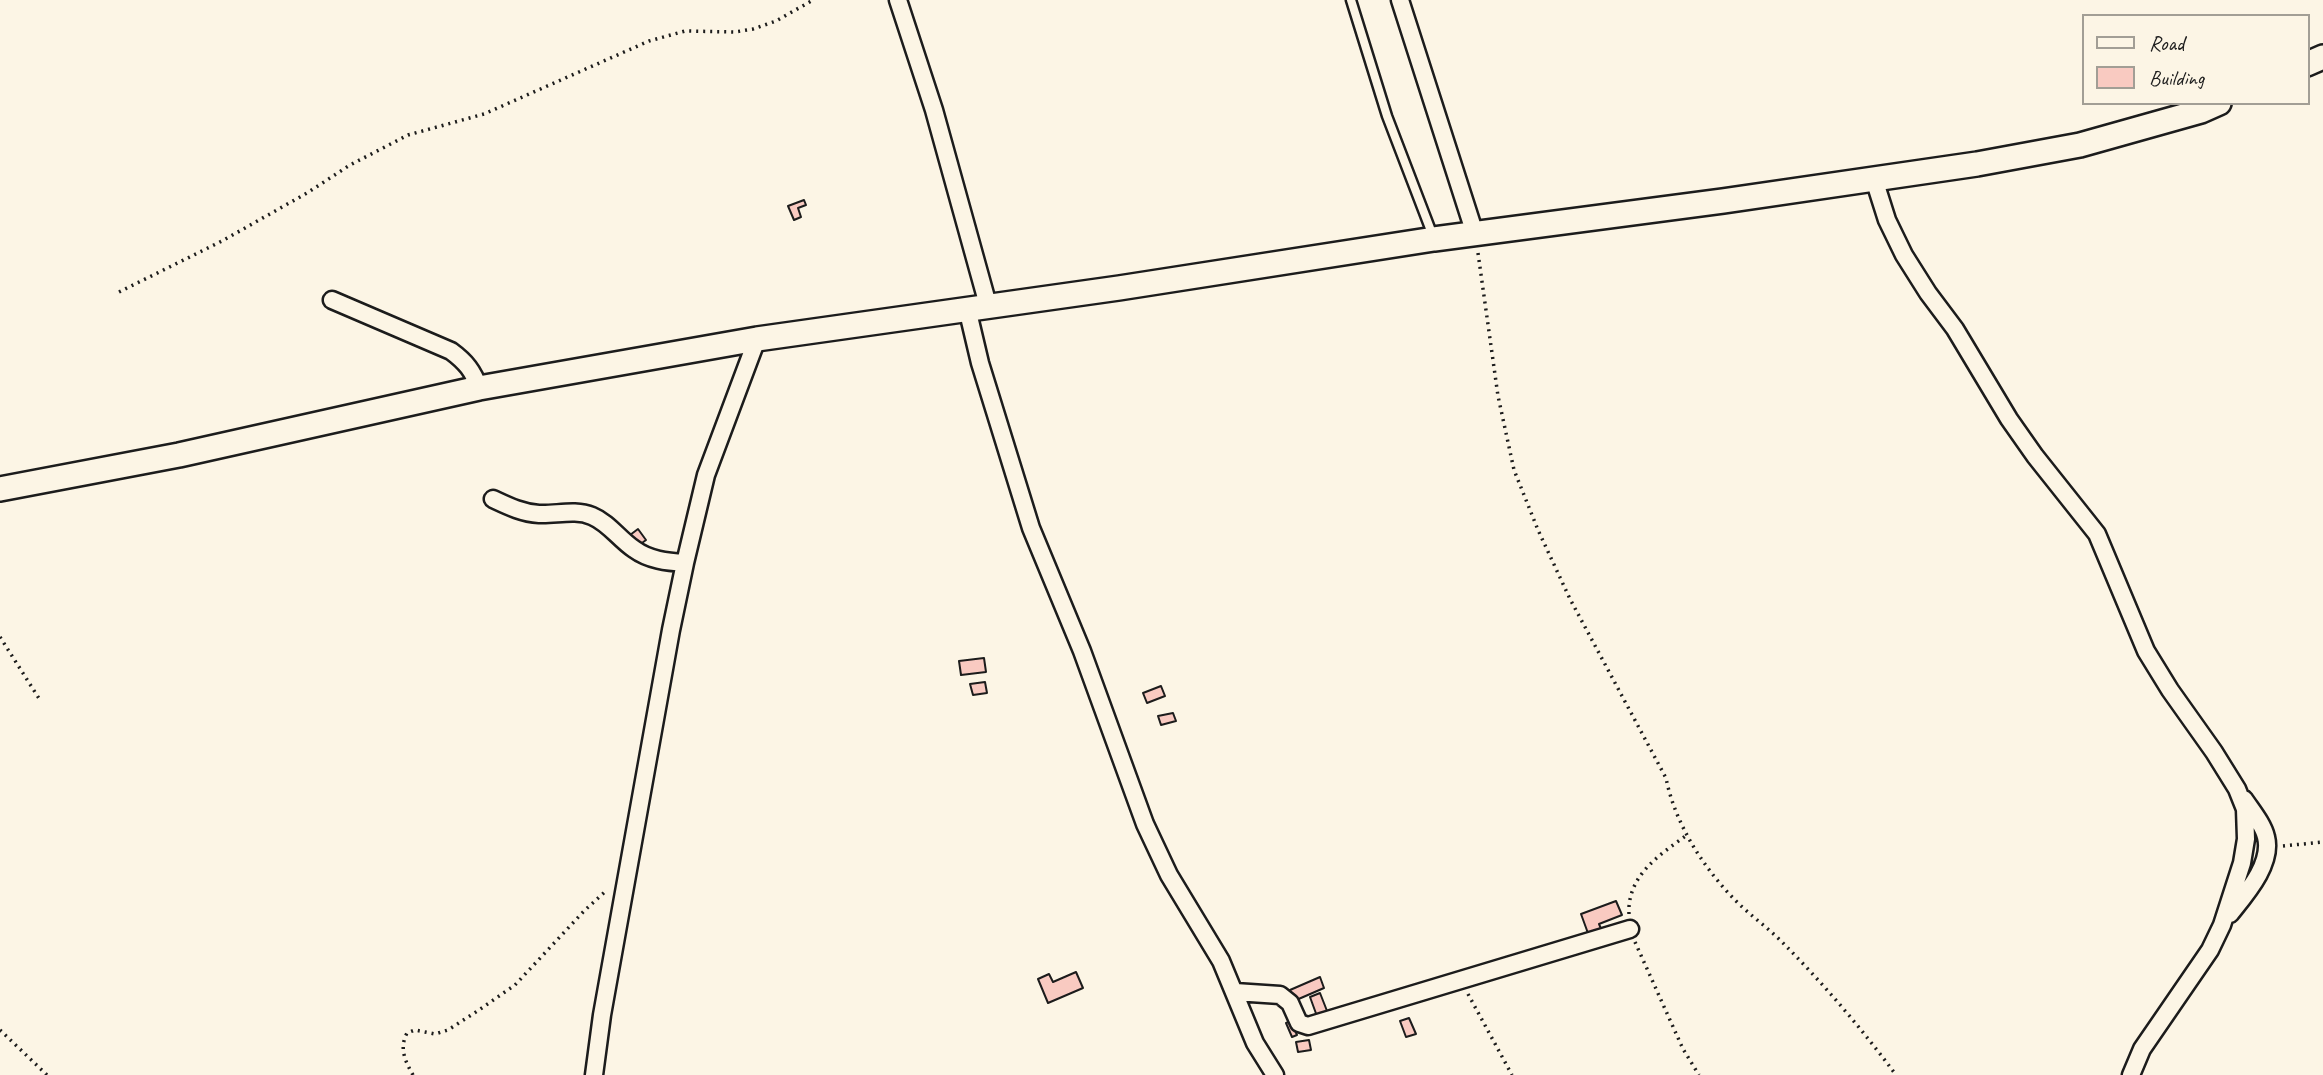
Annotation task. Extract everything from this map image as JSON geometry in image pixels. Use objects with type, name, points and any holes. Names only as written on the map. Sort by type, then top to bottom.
[{"type":"street","points":[[898,0],[934,110],[978,307],[980,363],[1031,528],[1082,651],[1145,824],[1169,875],[1221,961],[1255,1043],[1275,1075]]},
{"type":"street","points":[[1400,0],[1475,234]]},
{"type":"street","points":[[0,489],[179,454],[480,388],[757,339],[1119,288],[1434,239],[1977,164],[2080,145],[2214,105]]},
{"type":"street","points":[[1874,179],[1887,220],[1904,255],[1955,329],[2009,419],[2097,534],[2146,651],[2266,835],[2267,844],[2260,870],[2245,896],[2222,925]]},
{"type":"street","points":[[332,300],[451,351],[466,362],[480,388]]},
{"type":"street","points":[[594,1075],[685,563],[706,475],[757,339]]},
{"type":"street","points":[[493,499],[517,510],[535,514],[575,512],[590,515],[634,550],[651,558],[685,563]]},
{"type":"street","points":[[2131,1075],[2142,1049],[2205,959],[2222,925],[2242,863],[2246,839],[2245,809],[2237,789]]},
{"type":"street","points":[[1235,992],[1280,995],[1290,1003],[1299,1023],[1308,1026],[1630,929]]},
{"type":"lane","points":[[1351,0],[1387,116],[1434,239]]},
{"type":"path","points":[[119,292],[222,241],[307,193],[350,165],[408,135],[484,114],[649,41],[685,31],[735,32],[753,29],[776,21],[813,0]]},
{"type":"path","points":[[1475,234],[1496,383],[1514,470],[1570,599],[1666,778],[1675,810],[1687,835],[1718,881],[1782,942],[1872,1043],[1896,1075]]},
{"type":"path","points":[[0,637],[40,700]]},
{"type":"path","points":[[1687,835],[1660,854],[1639,876],[1628,900],[1630,929],[1683,1049],[1699,1075]]},
{"type":"path","points":[[2267,844],[2288,846],[2323,842]]},
{"type":"path","points":[[412,1075],[402,1051],[407,1033],[415,1030],[435,1034],[448,1030],[515,985],[585,910],[628,874]]},
{"type":"path","points":[[1462,981],[1512,1075]]},
{"type":"path","points":[[0,1030],[47,1075]]},
{"type":"building","points":[[804,200],[806,205],[798,208],[801,217],[794,220],[788,206]]},
{"type":"building","points":[[638,529],[646,540],[638,546],[630,535]]},
{"type":"building","points":[[984,658],[986,672],[961,675],[959,661]]},
{"type":"building","points":[[985,682],[987,693],[973,695],[970,684]]},
{"type":"building","points":[[1161,686],[1165,696],[1147,703],[1143,693]]},
{"type":"building","points":[[1173,713],[1176,721],[1161,725],[1158,716]]},
{"type":"building","points":[[1616,901],[1622,915],[1599,924],[1602,931],[1589,936],[1581,914]]},
{"type":"building","points":[[1076,972],[1083,988],[1048,1003],[1038,979],[1049,974],[1053,982]]},
{"type":"building","points":[[1320,977],[1324,988],[1294,1001],[1290,990]]},
{"type":"building","points":[[1320,993],[1329,1016],[1318,1019],[1310,997]]},
{"type":"building","points":[[1409,1018],[1416,1034],[1406,1037],[1400,1021]]},
{"type":"building","points":[[1291,1021],[1297,1035],[1292,1037],[1286,1023]]},
{"type":"building","points":[[1309,1040],[1311,1050],[1298,1052],[1296,1042]]}]
